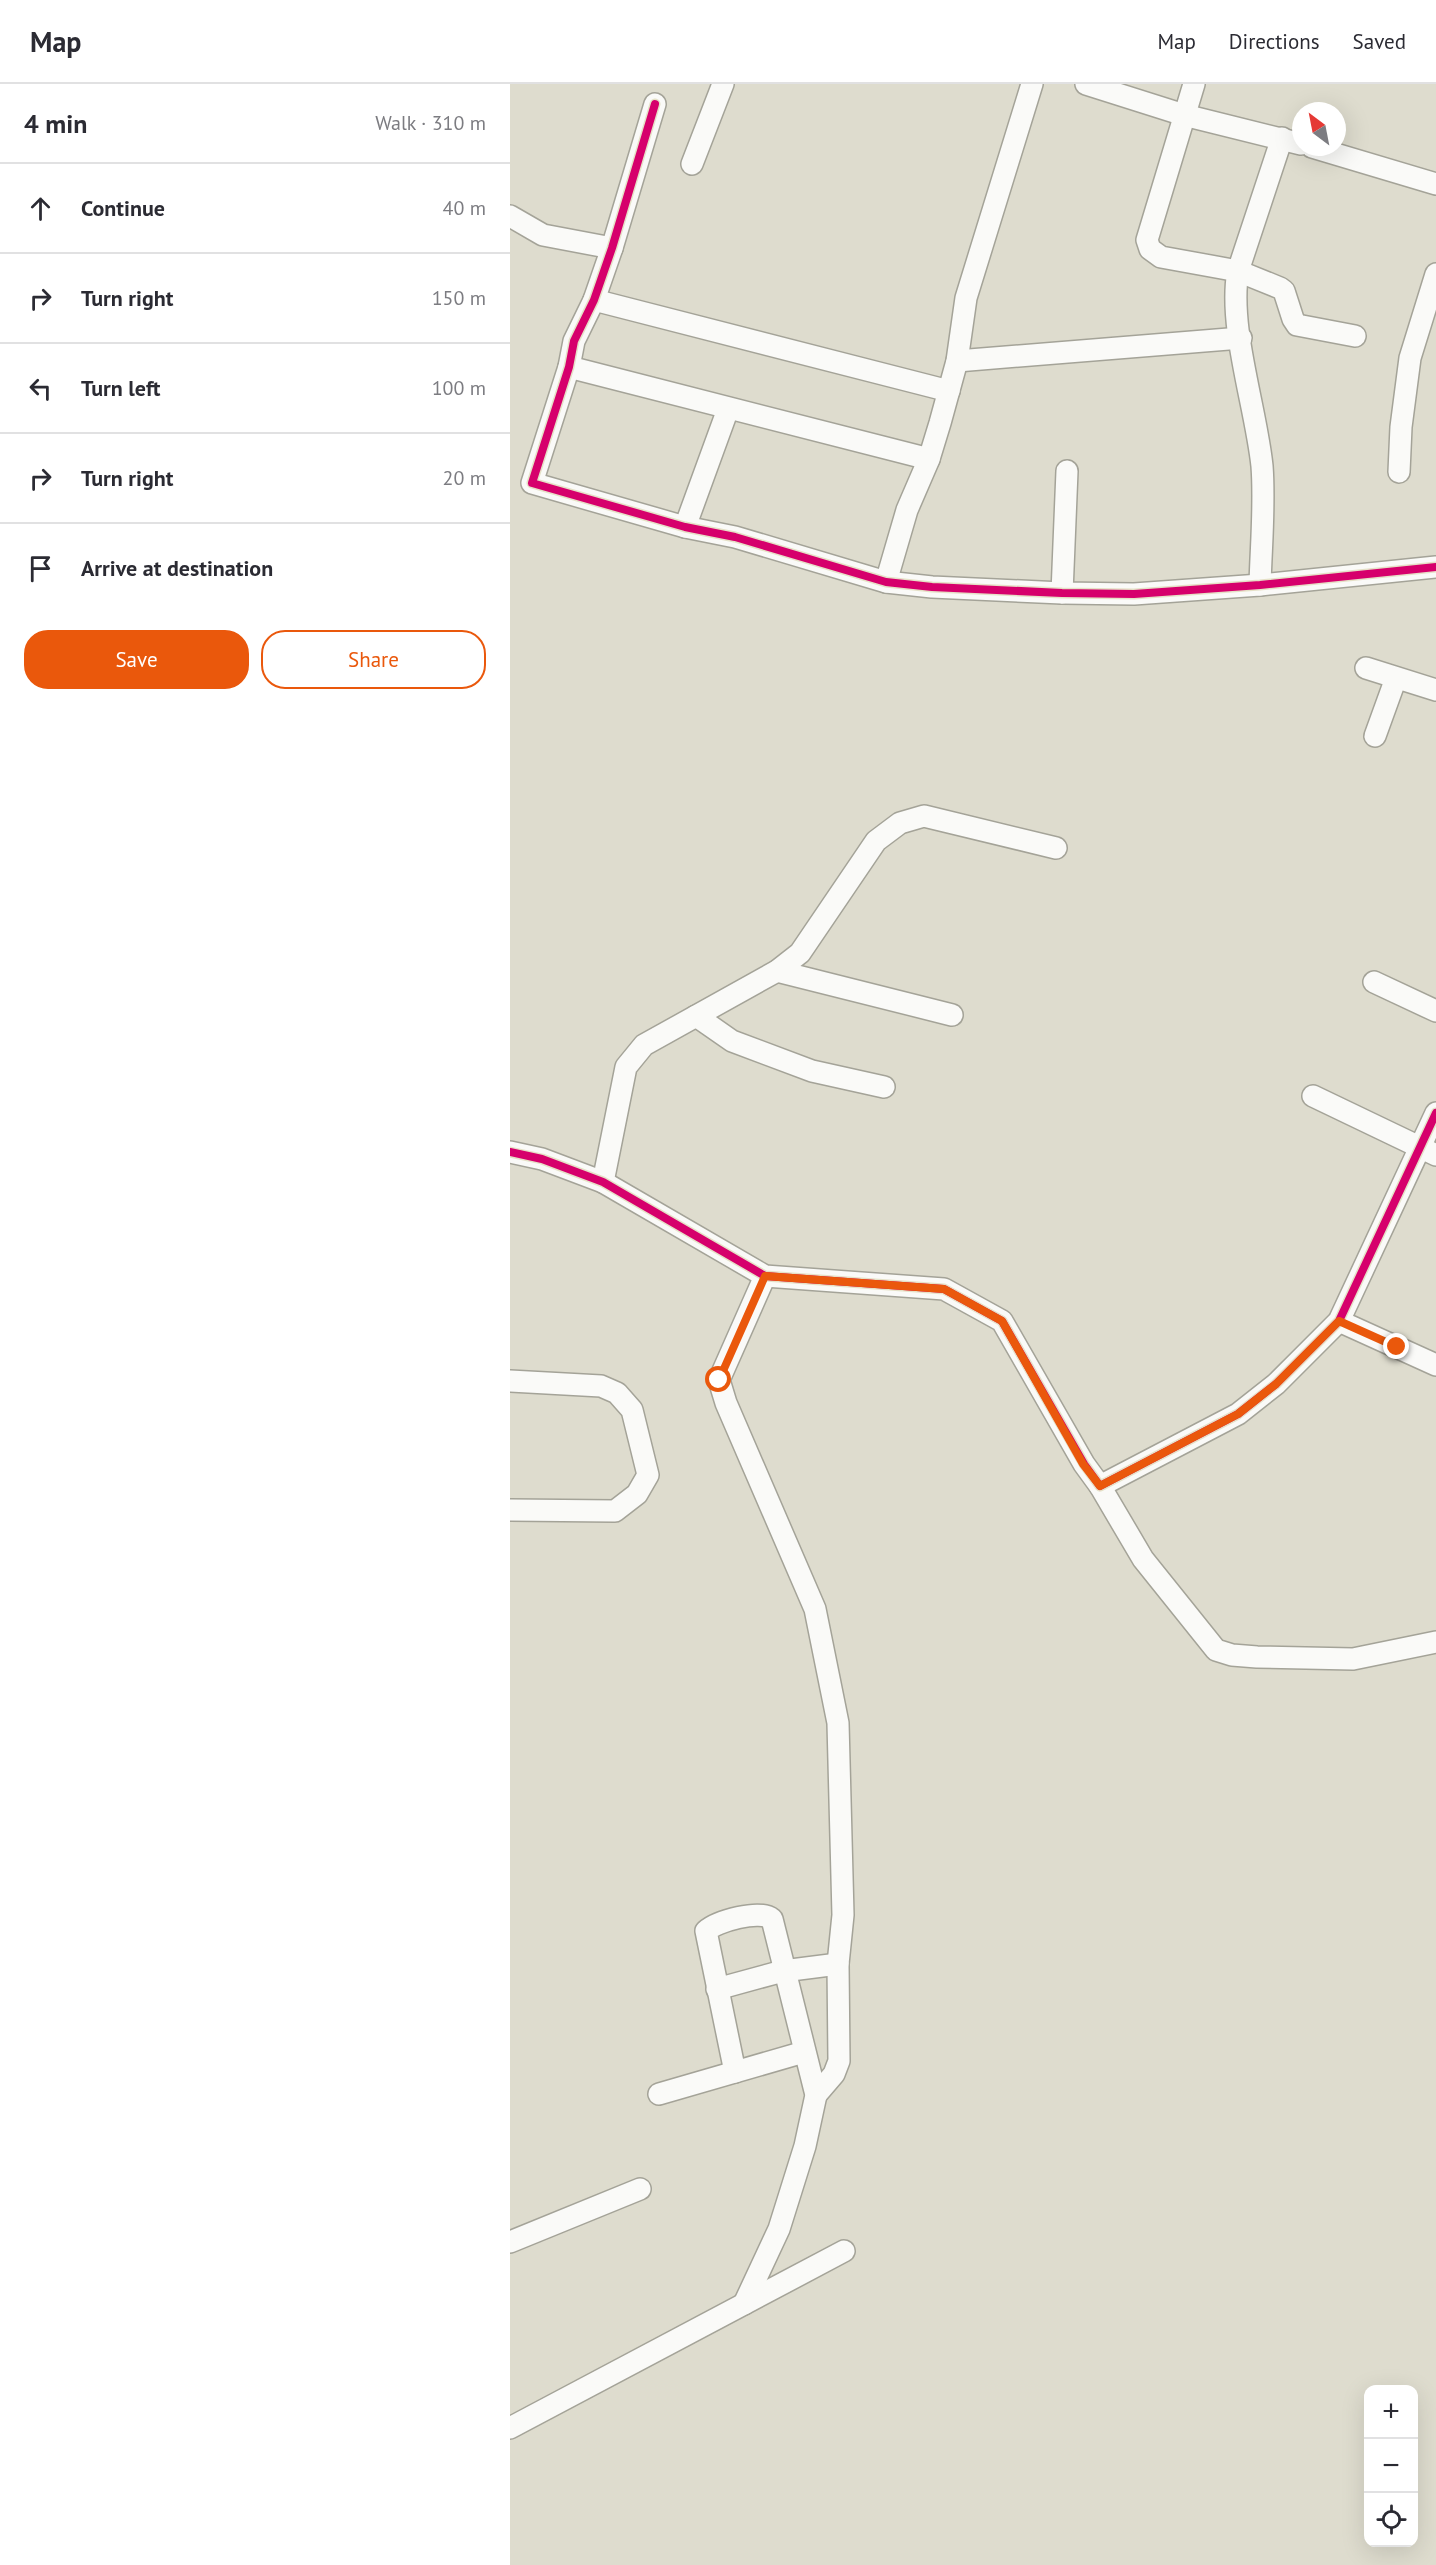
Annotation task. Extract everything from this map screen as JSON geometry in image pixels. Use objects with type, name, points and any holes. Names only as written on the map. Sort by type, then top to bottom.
[{"type":"street","points":[[693,164],[723,84]]},
{"type":"street","points":[[886,582],[907,510],[928,459],[949,391],[957,361],[966,298],[1032,84]]},
{"type":"street","points":[[1086,84],[1184,115],[1292,141],[1238,271],[1236,285],[1241,338],[1262,467],[1260,585]]},
{"type":"street","points":[[1194,84],[1148,240],[1150,249],[1161,257],[1238,271],[1284,291],[1297,325],[1355,336]]},
{"type":"street","points":[[656,104],[612,248],[594,300],[574,341],[569,368],[532,483],[685,527],[735,537],[886,582],[932,587],[1134,594],[1260,585],[1436,567]]},
{"type":"street","points":[[1342,156],[1436,184]]},
{"type":"street","points":[[510,216],[543,235],[612,248]]},
{"type":"street","points":[[1398,472],[1410,358],[1436,274]]},
{"type":"street","points":[[594,300],[949,391]]},
{"type":"street","points":[[957,361],[1241,338]]},
{"type":"street","points":[[569,368],[928,459]]},
{"type":"street","points":[[685,527],[728,409]]},
{"type":"street","points":[[1062,593],[1067,471]]},
{"type":"street","points":[[1366,668],[1436,690]]},
{"type":"street","points":[[1376,736],[1396,678]]},
{"type":"street","points":[[603,1182],[626,1067],[644,1045],[777,971],[800,953],[876,841],[900,823],[924,816],[1056,848]]},
{"type":"street","points":[[777,971],[951,1015]]},
{"type":"street","points":[[1374,982],[1436,1011]]},
{"type":"street","points":[[696,1016],[732,1041],[782,1060],[812,1071],[884,1087]]},
{"type":"street","points":[[1312,1096],[1428,1151]]},
{"type":"street","points":[[1100,1486],[1238,1414],[1276,1384],[1339,1321],[1428,1151],[1436,1113]]},
{"type":"street","points":[[510,1152],[542,1159],[603,1182],[765,1276],[944,1289],[1002,1321],[1083,1464],[1100,1486],[1143,1559],[1216,1650],[1232,1655],[1257,1657],[1353,1659],[1436,1642]]},
{"type":"street","points":[[765,1276],[719,1380],[726,1403],[815,1609],[838,1723],[843,1915],[838,1964],[838,2061],[834,2074],[816,2095]]},
{"type":"street","points":[[1339,1321],[1436,1365]]},
{"type":"street","points":[[510,1381],[601,1386],[617,1393],[632,1410],[648,1475],[637,1494],[615,1511],[510,1510]]},
{"type":"street","points":[[735,2072],[706,1931],[712,1925],[721,1922],[759,1914],[767,1915],[772,1919],[783,1971],[816,2095],[805,2145],[779,2229],[744,2304]]},
{"type":"street","points":[[717,1989],[783,1971],[838,1964]]},
{"type":"street","points":[[659,2094],[804,2052]]},
{"type":"street","points":[[510,2242],[640,2188]]},
{"type":"street","points":[[510,2427],[844,2251]]},
{"type":"cycle path","points":[[655,104],[612,248],[594,300],[574,341],[569,367],[532,483],[685,527],[735,537],[886,582],[932,587],[1134,594],[1260,585],[1436,567]]},
{"type":"cycle path","points":[[510,1152],[542,1159],[603,1182],[765,1276],[944,1289],[1002,1321],[1084,1464],[1100,1486],[1238,1414],[1276,1384],[1339,1321],[1436,1113]]},
{"type":"route","points":[[719,1380],[765,1276],[944,1289],[1002,1321],[1083,1464],[1100,1486],[1238,1414],[1276,1384],[1339,1321],[1397,1347]]}]
